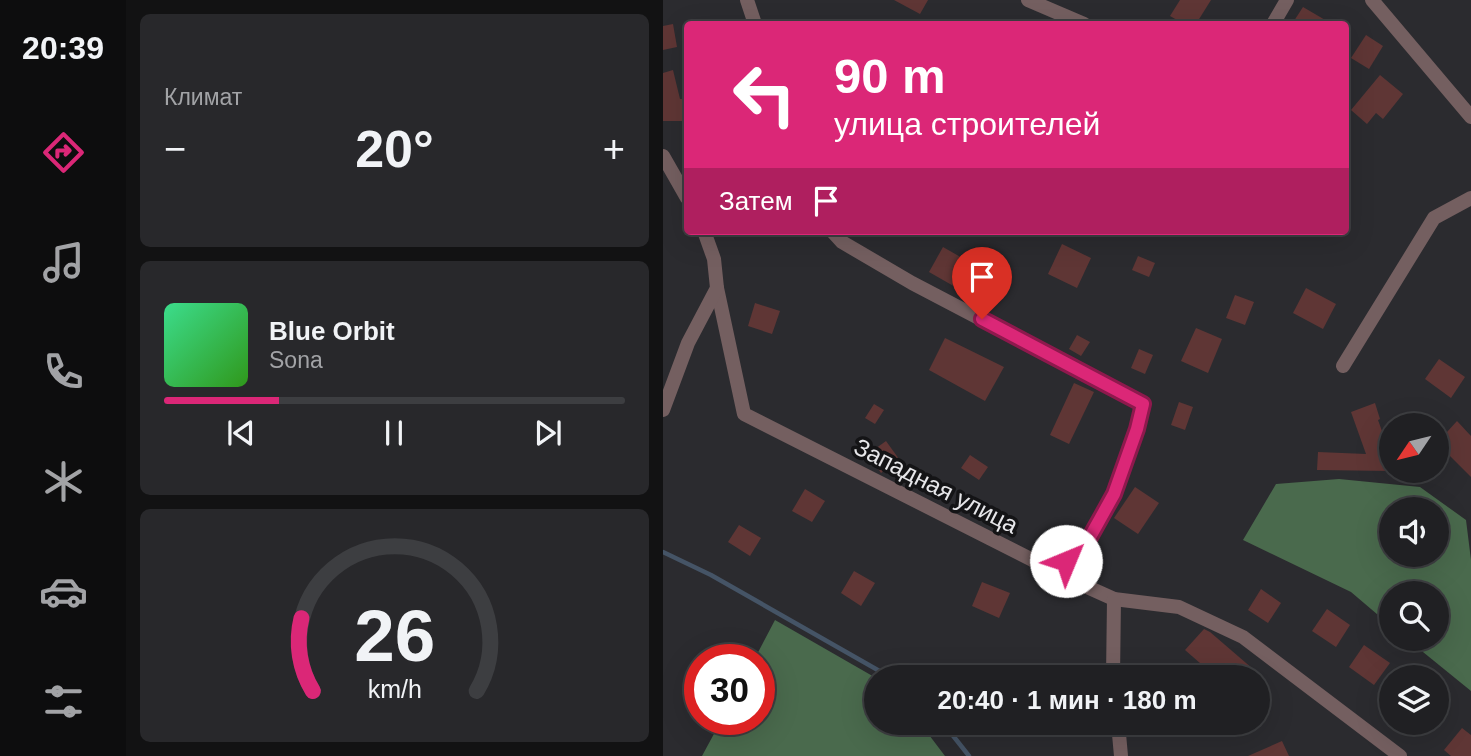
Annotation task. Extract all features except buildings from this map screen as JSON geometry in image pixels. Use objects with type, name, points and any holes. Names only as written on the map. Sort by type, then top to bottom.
[{"type":"street","points":[[747,0],[754,21]]},
{"type":"street","points":[[1028,0],[1077,21]]},
{"type":"street","points":[[1275,21],[1287,0]]},
{"type":"street","points":[[1372,0],[1471,117]]},
{"type":"street","points":[[663,156],[684,193]]},
{"type":"street","points":[[1343,366],[1434,218],[1471,198]]},
{"type":"street","points":[[663,410],[688,343],[717,288],[714,259],[705,235]]},
{"type":"street","points":[[836,235],[842,242],[912,283],[1143,404],[1114,494],[1085,546],[1066,561],[1049,568]]},
{"type":"street","name":"Западная улица","points":[[717,288],[744,414],[1114,598],[1179,607],[1243,637],[1400,756]]},
{"type":"street","points":[[1113,665],[1114,598]]},
{"type":"street","points":[[1119,735],[1121,756]]},
{"type":"street","points":[[1376,738],[1376,756]]},
{"type":"green space","points":[[1339,479],[1420,487],[1434,497],[1379,497],[1379,567],[1449,567],[1449,508],[1466,520],[1471,560],[1471,691],[1449,673],[1449,665],[1439,665],[1422,651],[1449,651],[1449,581],[1379,581],[1379,616],[1351,592],[1243,540],[1276,484]]},
{"type":"green space","points":[[775,620],[864,671],[864,735],[929,735],[945,756],[702,756],[713,735],[775,735],[775,644],[762,644]]},
{"type":"waterway","points":[[663,552],[711,575],[869,665]]},
{"type":"waterway","points":[[952,735],[969,756]]},
{"type":"route","points":[[982,319],[1143,404],[1114,494],[1085,546],[1066,561]]}]
